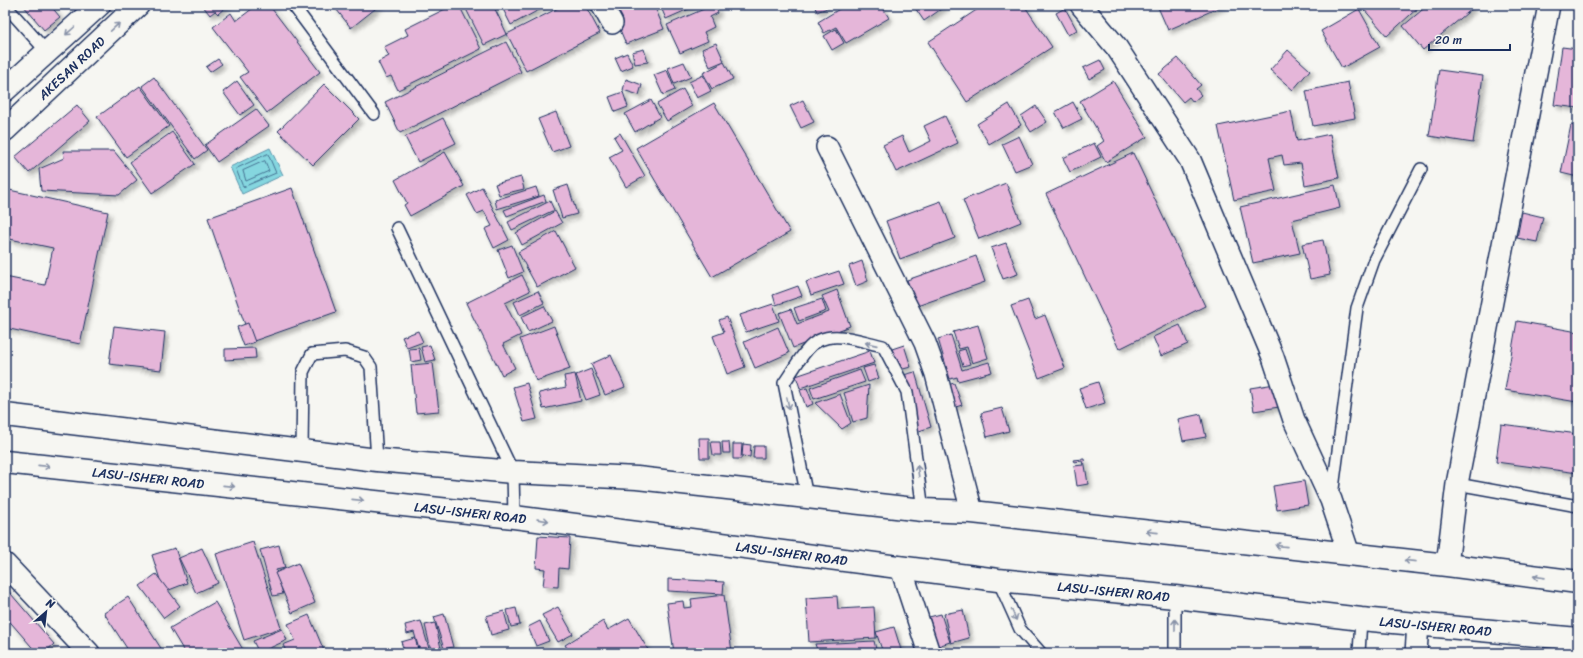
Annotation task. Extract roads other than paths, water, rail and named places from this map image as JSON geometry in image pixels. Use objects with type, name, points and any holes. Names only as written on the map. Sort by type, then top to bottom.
[{"type":"main road","name":"AKESAN ROAD","points":[[5,90],[99,5]]},
{"type":"main road","name":"AKESAN ROAD","points":[[5,130],[138,5]]},
{"type":"main road","points":[[5,415],[377,460],[513,472],[637,478],[923,510],[972,512],[1447,565],[1578,582]]},
{"type":"main road","name":"LASU-ISHERI ROAD","points":[[5,462],[514,516],[998,580],[1175,597],[1361,619],[1578,639]]},
{"type":"street","points":[[1081,5],[1117,48],[1190,160],[1273,357],[1294,420],[1331,500],[1349,554]]},
{"type":"street","points":[[1447,565],[1457,484],[1549,5]]},
{"type":"street","points":[[827,147],[925,343],[936,374],[972,512]]},
{"type":"street","points":[[5,564],[89,653]]},
{"type":"street","points":[[901,568],[929,653]]},
{"type":"street","points":[[1416,653],[1418,624]]},
{"type":"lane","points":[[5,5],[47,52]]},
{"type":"lane","points":[[293,5],[374,114]]},
{"type":"lane","points":[[1331,500],[1357,308],[1374,260],[1421,169]]},
{"type":"lane","points":[[397,228],[513,472],[514,516]]},
{"type":"lane","points":[[807,497],[784,383],[807,350],[815,342],[828,336],[845,337],[883,346],[907,392],[923,510]]},
{"type":"lane","points":[[302,451],[303,372],[312,354],[345,351],[364,357],[371,367],[377,460]]},
{"type":"lane","points":[[1457,484],[1578,506]]},
{"type":"lane","points":[[998,580],[1020,629],[1041,653]]},
{"type":"lane","points":[[1175,597],[1175,653]]},
{"type":"lane","points":[[1359,653],[1361,619]]},
{"type":"water","points":[[270,148],[283,175],[242,194],[230,167]]}]
